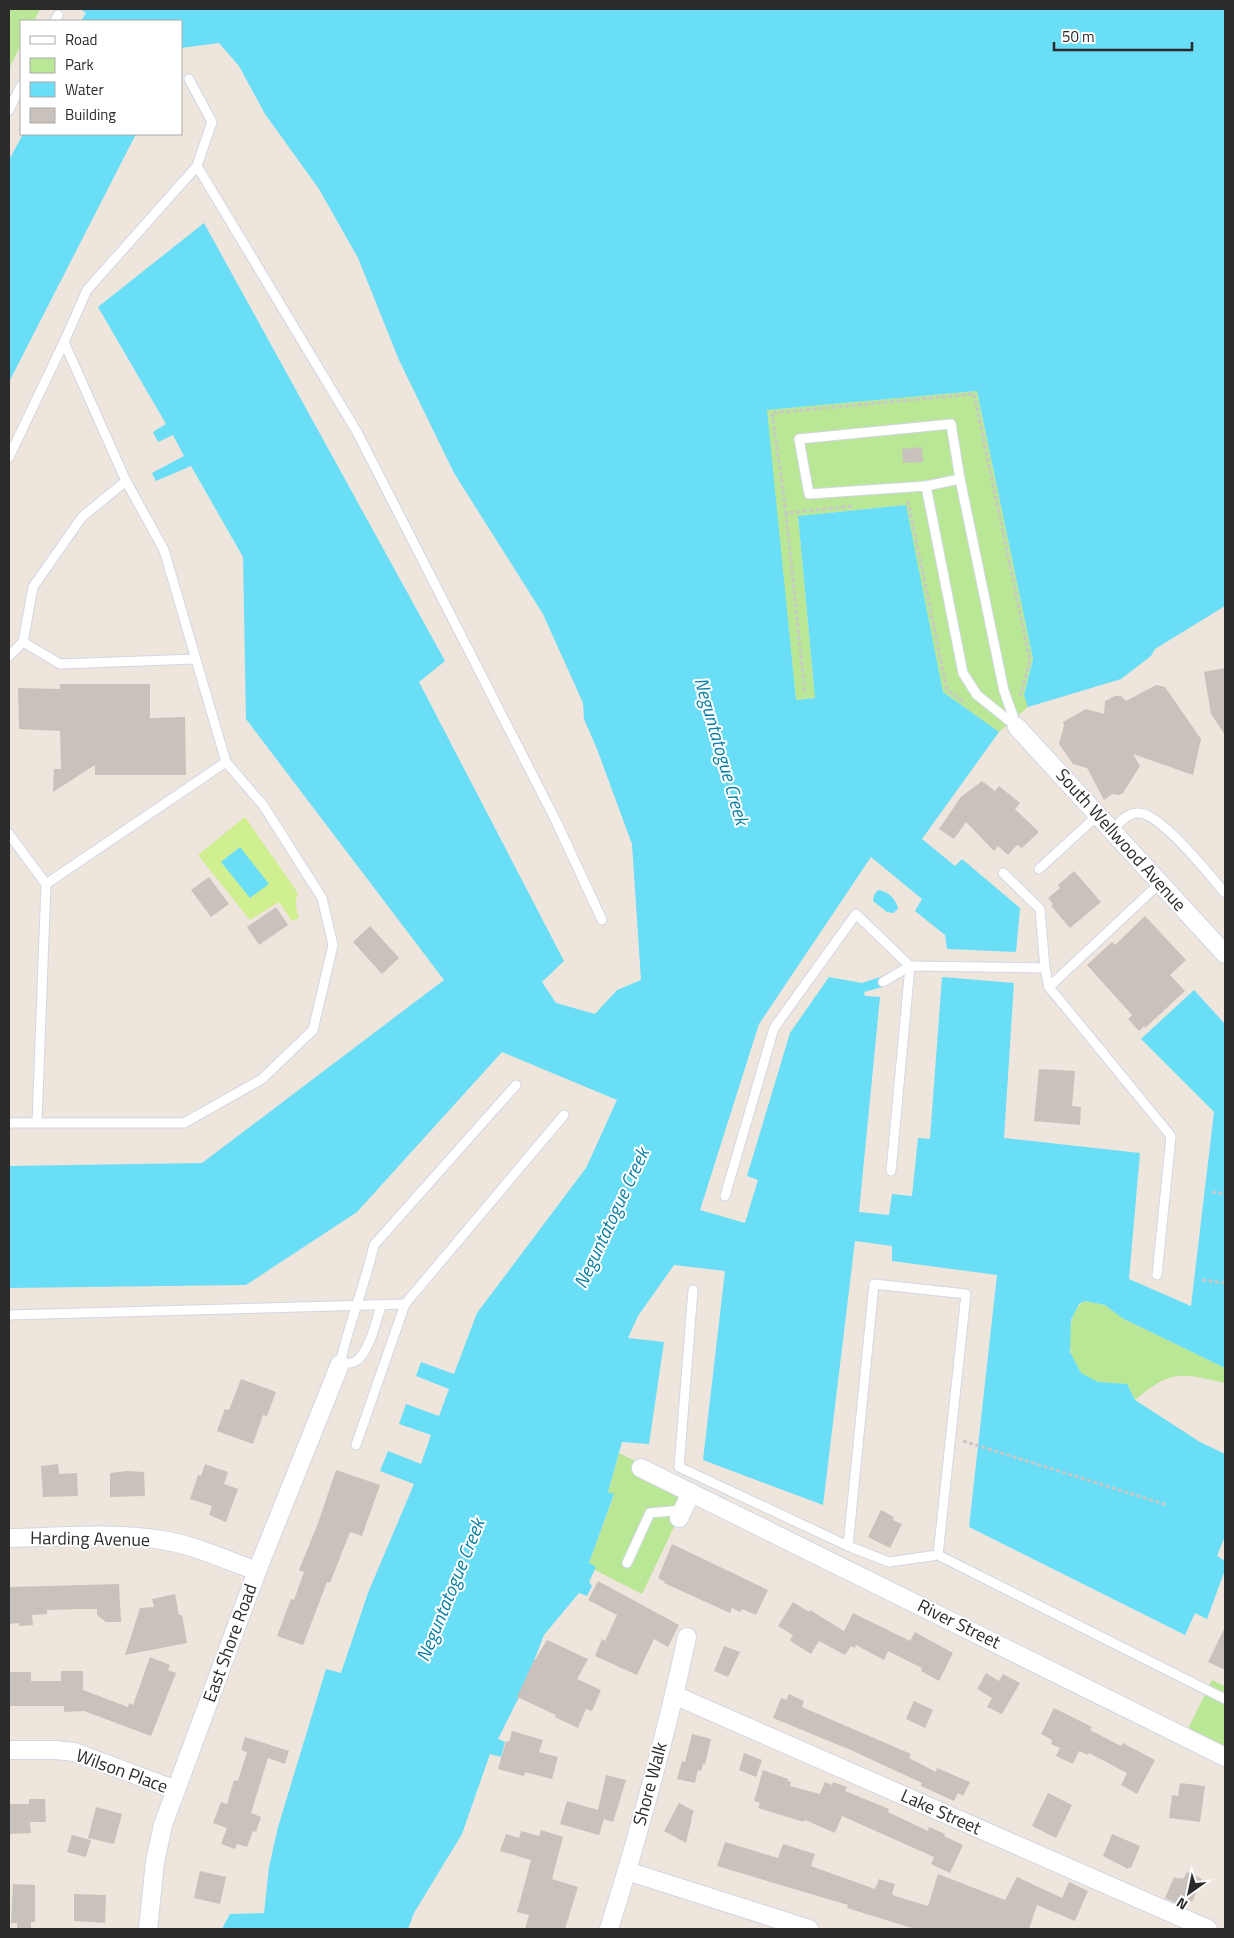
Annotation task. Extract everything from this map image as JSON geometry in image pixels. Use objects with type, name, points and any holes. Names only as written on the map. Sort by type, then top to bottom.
[{"type":"street","name":"South Wellwood Avenue","points":[[1017,726],[1225,954]]},
{"type":"street","name":"East Shore Road","points":[[148,1929],[155,1862],[163,1825],[257,1571],[340,1364]]},
{"type":"street","name":"River Street","points":[[642,1468],[1225,1757]]},
{"type":"street","points":[[681,1514],[692,1493]]},
{"type":"street","name":"Harding Avenue","points":[[9,1538],[125,1536],[163,1540],[183,1545],[257,1571]]},
{"type":"street","name":"Shore Walk","points":[[609,1929],[628,1871],[674,1695],[687,1637]]},
{"type":"street","name":"Lake Street","points":[[674,1695],[1208,1929]]},
{"type":"street","name":"Wilson Place","points":[[9,1750],[74,1752],[176,1790]]},
{"type":"street","points":[[628,1871],[809,1929]]},
{"type":"lane","points":[[9,457],[87,290],[197,166],[212,122],[189,79]]},
{"type":"lane","points":[[9,110],[20,88]]},
{"type":"lane","points":[[197,166],[357,432],[556,821],[602,920]]},
{"type":"lane","points":[[9,1123],[184,1123],[262,1079],[313,1030],[333,946],[322,898],[263,804],[226,762],[194,659],[164,550],[126,481],[64,342]]},
{"type":"lane","points":[[960,480],[926,486],[809,494],[798,440],[952,424],[960,480],[1004,691],[1017,726]]},
{"type":"lane","points":[[9,656],[23,642],[33,587],[82,517],[126,481]]},
{"type":"lane","points":[[926,486],[963,673],[977,695],[1017,726]]},
{"type":"lane","points":[[23,642],[60,664],[194,659]]},
{"type":"lane","points":[[46,884],[226,762]]},
{"type":"lane","points":[[1112,830],[1126,816],[1138,812],[1147,815],[1160,823],[1178,840],[1225,893]]},
{"type":"lane","points":[[1039,869],[1098,815]]},
{"type":"lane","points":[[9,834],[46,884],[37,1122]]},
{"type":"lane","points":[[1003,873],[1040,909],[1045,968],[1049,987],[1171,1136],[1157,1275]]},
{"type":"lane","points":[[1049,987],[1160,883]]},
{"type":"lane","points":[[725,1196],[774,1028],[856,914],[910,966]]},
{"type":"lane","points":[[884,982],[910,966],[1045,968]]},
{"type":"lane","points":[[891,1171],[910,966]]},
{"type":"lane","points":[[381,1306],[369,1341],[360,1357],[354,1363],[340,1364],[344,1342],[368,1272],[374,1245],[516,1085]]},
{"type":"lane","points":[[356,1445],[405,1304],[564,1115]]},
{"type":"lane","points":[[848,1546],[874,1284],[966,1294],[938,1555]]},
{"type":"lane","points":[[693,1290],[679,1467],[848,1546],[889,1562],[938,1555],[1225,1699]]},
{"type":"lane","points":[[9,1315],[356,1307],[405,1304]]},
{"type":"lane","points":[[627,1562],[650,1512],[681,1514]]},
{"type":"path","points":[[786,513],[805,695]]},
{"type":"path","points":[[1212,1192],[1225,1194]]},
{"type":"path","points":[[1202,1280],[1225,1283]]},
{"type":"path","points":[[974,1444],[1167,1505]]},
{"type":"green space","points":[[9,9],[40,9],[34,20],[20,20],[20,47],[9,69]]},
{"type":"green space","points":[[977,391],[1033,659],[1024,695],[1028,707],[999,732],[943,692],[905,505],[798,516],[815,698],[796,700],[766,410]]},
{"type":"green space","points":[[245,817],[298,893],[296,906],[299,918],[292,921],[279,902],[250,920],[198,855]]},
{"type":"green space","points":[[1085,1301],[1105,1305],[1122,1318],[1225,1368],[1225,1383],[1197,1377],[1177,1376],[1158,1383],[1135,1400],[1127,1384],[1103,1383],[1092,1380],[1082,1374],[1076,1367],[1070,1347],[1071,1325],[1074,1315],[1078,1306]]},
{"type":"green space","points":[[619,1453],[692,1489],[642,1594],[595,1570],[596,1567],[589,1563],[614,1495],[608,1492]]},
{"type":"green space","points":[[1212,1680],[1225,1686],[1225,1753],[1186,1733]]},
{"type":"water","name":"Neguntatogue Creek","points":[[80,9],[1225,9],[1225,606],[1155,649],[1151,656],[1121,679],[1028,707],[1024,695],[1033,659],[977,391],[767,410],[796,700],[815,698],[798,516],[906,505],[943,692],[999,732],[922,839],[955,866],[962,859],[1020,908],[1016,952],[947,949],[945,935],[915,911],[922,899],[871,857],[759,1024],[700,1210],[745,1223],[758,1180],[747,1176],[790,1033],[829,977],[862,983],[883,976],[886,986],[864,992],[865,996],[880,997],[859,1212],[889,1215],[892,1194],[912,1196],[918,1138],[930,1139],[942,977],[1014,983],[1004,1138],[1140,1153],[1129,1279],[1191,1306],[1214,1112],[1141,1039],[1194,990],[1225,1024],[1225,1368],[1122,1318],[1105,1305],[1085,1301],[1079,1304],[1071,1320],[1070,1352],[1081,1373],[1098,1382],[1127,1384],[1135,1400],[1200,1442],[1225,1454],[1225,1536],[1217,1556],[1225,1561],[1225,1570],[1207,1619],[1195,1613],[1185,1635],[969,1527],[997,1275],[892,1261],[892,1246],[855,1241],[823,1505],[703,1460],[725,1271],[674,1265],[638,1316],[628,1338],[664,1342],[649,1444],[622,1442],[608,1492],[614,1494],[589,1563],[596,1567],[589,1582],[592,1586],[587,1596],[579,1593],[544,1635],[523,1689],[498,1739],[505,1742],[501,1757],[490,1754],[462,1834],[414,1913],[408,1929],[222,1929],[230,1914],[264,1913],[269,1867],[278,1827],[326,1669],[341,1673],[368,1593],[414,1484],[380,1471],[388,1451],[421,1464],[431,1435],[399,1424],[406,1404],[439,1416],[449,1389],[416,1376],[421,1362],[454,1374],[477,1313],[586,1168],[617,1100],[502,1052],[357,1212],[246,1285],[9,1288],[9,1166],[202,1163],[444,980],[246,719],[243,557],[191,466],[156,481],[152,473],[184,456],[173,435],[158,442],[153,432],[166,424],[98,307],[204,223],[445,661],[419,682],[564,961],[542,982],[556,1003],[595,1014],[617,990],[641,980],[632,844],[584,719],[583,703],[543,614],[454,473],[399,360],[358,258],[319,189],[265,114],[239,66],[219,43],[182,48],[182,20],[82,20],[86,13]]},
{"type":"water","points":[[22,135],[135,135],[9,382],[9,160]]},
{"type":"water","points":[[240,847],[269,884],[250,898],[221,862]]},
{"type":"water","points":[[878,890],[891,896],[898,909],[893,913],[887,912],[873,901],[874,895]]},
{"type":"building","points":[[922,447],[923,462],[903,463],[902,449]]},
{"type":"building","points":[[1225,668],[1225,735],[1211,714],[1204,672]]},
{"type":"building","points":[[60,684],[150,684],[150,718],[185,717],[186,775],[95,775],[95,765],[53,792],[54,769],[61,769],[60,731],[19,729],[18,688],[60,689]]},
{"type":"building","points":[[1156,685],[1165,687],[1201,739],[1193,775],[1133,754],[1140,766],[1123,793],[1119,795],[1112,794],[1104,800],[1087,768],[1073,764],[1059,744],[1064,726],[1063,722],[1086,709],[1104,714],[1105,701],[1115,696],[1121,696],[1126,701]]},
{"type":"building","points":[[982,781],[995,791],[999,786],[1020,803],[1015,809],[1039,832],[1022,848],[1017,845],[1008,855],[998,846],[994,851],[966,822],[954,839],[939,829],[961,797]]},
{"type":"building","points":[[1074,871],[1101,902],[1070,928],[1051,906],[1053,904],[1048,898],[1060,888],[1058,885]]},
{"type":"building","points":[[209,877],[229,904],[211,917],[191,890]]},
{"type":"building","points":[[276,907],[288,925],[259,945],[247,927]]},
{"type":"building","points":[[1145,916],[1186,960],[1170,975],[1185,991],[1145,1028],[1144,1026],[1139,1031],[1128,1019],[1132,1015],[1087,965],[1112,942],[1115,945]]},
{"type":"building","points":[[370,926],[399,958],[382,974],[353,942]]},
{"type":"building","points":[[1039,1069],[1075,1071],[1072,1106],[1081,1107],[1080,1125],[1034,1121]]},
{"type":"building","points":[[241,1379],[276,1392],[267,1416],[263,1415],[253,1444],[217,1431],[225,1409],[229,1410]]},
{"type":"building","points":[[58,1464],[59,1474],[77,1473],[78,1496],[43,1497],[41,1466]]},
{"type":"building","points":[[205,1464],[228,1472],[224,1484],[238,1489],[226,1522],[209,1515],[212,1506],[190,1499],[198,1475],[201,1476]]},
{"type":"building","points":[[336,1470],[380,1485],[362,1536],[350,1532],[330,1583],[327,1582],[303,1645],[277,1636],[291,1599],[294,1600],[304,1572],[299,1570],[318,1523]]},
{"type":"building","points":[[144,1472],[145,1496],[110,1497],[110,1473]]},
{"type":"building","points":[[881,1510],[894,1517],[893,1520],[902,1524],[890,1548],[868,1537]]},
{"type":"building","points":[[672,1544],[768,1590],[756,1615],[742,1609],[740,1612],[732,1608],[730,1613],[664,1583],[658,1578]]},
{"type":"building","points":[[598,1581],[679,1625],[668,1647],[654,1639],[637,1675],[595,1656],[602,1639],[605,1641],[617,1615],[588,1600]]},
{"type":"building","points":[[119,1584],[121,1622],[106,1622],[97,1615],[97,1609],[82,1609],[47,1610],[47,1614],[32,1615],[33,1625],[19,1626],[19,1623],[9,1624],[9,1587]]},
{"type":"building","points":[[175,1594],[179,1615],[182,1615],[187,1643],[125,1655],[140,1608],[154,1607],[152,1599]]},
{"type":"building","points":[[793,1602],[844,1631],[853,1613],[910,1641],[915,1632],[953,1653],[939,1681],[921,1671],[922,1668],[888,1651],[884,1660],[856,1645],[855,1648],[851,1646],[845,1655],[819,1641],[811,1654],[792,1642],[790,1640],[793,1635],[778,1626]]},
{"type":"building","points":[[1225,1627],[1225,1670],[1208,1662]]},
{"type":"building","points":[[547,1640],[588,1659],[577,1679],[601,1690],[592,1711],[586,1709],[578,1728],[555,1717],[556,1715],[517,1697],[534,1660]]},
{"type":"building","points":[[724,1646],[740,1652],[728,1677],[714,1671]]},
{"type":"building","points":[[150,1657],[170,1665],[168,1670],[176,1673],[151,1736],[84,1711],[64,1712],[64,1706],[9,1706],[9,1672],[31,1672],[31,1681],[61,1681],[61,1671],[83,1671],[83,1690],[128,1707],[129,1703],[133,1705]]},
{"type":"building","points":[[986,1673],[999,1681],[1003,1674],[1020,1683],[1002,1714],[987,1707],[992,1698],[977,1689]]},
{"type":"building","points":[[789,1694],[804,1701],[802,1707],[911,1754],[909,1758],[936,1772],[937,1768],[970,1782],[963,1796],[958,1793],[954,1801],[921,1786],[922,1783],[853,1751],[773,1718],[781,1698],[786,1700]]},
{"type":"building","points":[[914,1701],[933,1710],[925,1728],[906,1719]]},
{"type":"building","points":[[1054,1708],[1092,1727],[1090,1730],[1121,1746],[1123,1743],[1155,1760],[1137,1794],[1121,1785],[1127,1773],[1089,1753],[1088,1755],[1079,1751],[1073,1764],[1056,1756],[1060,1748],[1051,1744],[1052,1740],[1041,1734]]},
{"type":"building","points":[[512,1731],[543,1740],[539,1752],[558,1757],[552,1779],[525,1772],[524,1776],[498,1769],[506,1741],[509,1742]]},
{"type":"building","points":[[692,1734],[711,1739],[705,1764],[703,1764],[701,1771],[698,1770],[695,1783],[677,1779],[682,1761],[685,1762]]},
{"type":"building","points":[[245,1737],[289,1751],[285,1764],[268,1758],[251,1813],[261,1817],[256,1832],[253,1831],[247,1847],[237,1844],[235,1849],[221,1844],[227,1828],[213,1823],[221,1802],[227,1804],[234,1780],[238,1781],[247,1752],[241,1750]]},
{"type":"building","points":[[744,1753],[762,1760],[756,1777],[739,1770]]},
{"type":"building","points":[[763,1770],[788,1779],[791,1782],[790,1786],[820,1794],[825,1782],[832,1785],[833,1782],[847,1787],[845,1791],[889,1809],[888,1812],[928,1831],[929,1827],[945,1834],[944,1836],[963,1845],[950,1873],[931,1864],[934,1857],[842,1816],[835,1833],[805,1820],[804,1822],[758,1808],[760,1803],[754,1801]]},
{"type":"building","points":[[606,1775],[626,1780],[613,1822],[604,1819],[599,1835],[560,1824],[567,1801],[598,1810]]},
{"type":"building","points":[[1180,1783],[1205,1786],[1200,1822],[1169,1818],[1172,1795],[1178,1796]]},
{"type":"building","points":[[1048,1793],[1072,1805],[1056,1838],[1032,1826]]},
{"type":"building","points":[[29,1799],[45,1799],[46,1822],[30,1822],[31,1833],[9,1834],[9,1804],[29,1804]]},
{"type":"building","points":[[679,1803],[694,1811],[686,1843],[664,1831]]},
{"type":"building","points":[[96,1807],[122,1814],[114,1844],[88,1838]]},
{"type":"building","points":[[541,1830],[563,1837],[552,1879],[578,1887],[565,1929],[525,1929],[529,1915],[517,1912],[531,1860],[500,1851],[506,1834],[519,1838],[521,1831],[539,1836]]},
{"type":"building","points":[[1112,1834],[1140,1846],[1131,1868],[1129,1867],[1128,1869],[1103,1856]]},
{"type":"building","points":[[72,1835],[91,1840],[86,1857],[67,1852]]},
{"type":"building","points":[[725,1842],[778,1858],[783,1844],[815,1854],[811,1866],[875,1889],[879,1879],[895,1884],[892,1894],[895,1896],[928,1906],[938,1874],[1005,1900],[1017,1877],[1062,1898],[1069,1882],[1088,1891],[1075,1921],[1037,1905],[1029,1929],[915,1929],[847,1908],[848,1905],[717,1866]]},
{"type":"building","points":[[200,1871],[226,1877],[220,1904],[194,1898]]},
{"type":"building","points":[[1187,1872],[1202,1879],[1192,1902],[1185,1898],[1182,1906],[1165,1898],[1174,1877],[1183,1879]]},
{"type":"building","points":[[13,1884],[35,1885],[35,1922],[31,1922],[31,1929],[17,1928],[17,1923],[11,1923]]},
{"type":"building","points":[[74,1894],[106,1895],[105,1923],[74,1921]]}]
